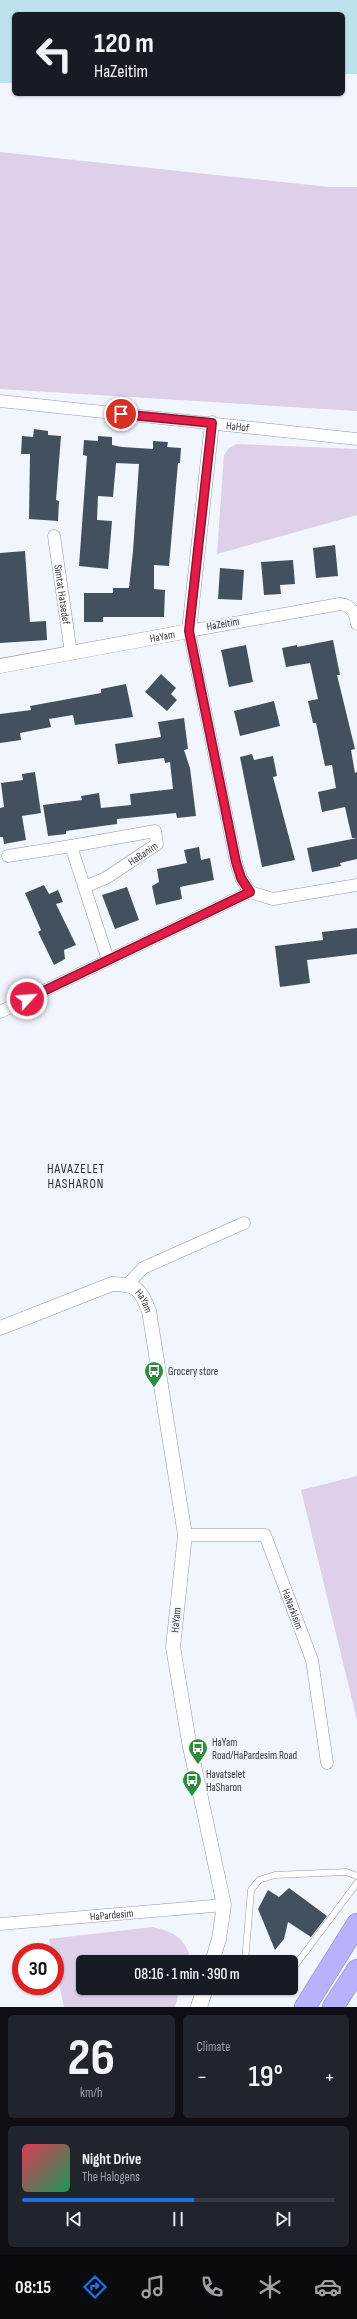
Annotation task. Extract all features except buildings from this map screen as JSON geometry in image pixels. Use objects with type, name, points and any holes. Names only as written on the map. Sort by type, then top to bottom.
[{"type":"highway","points":[[305,2007],[357,1924]]},
{"type":"highway","points":[[333,2007],[357,1970]]},
{"type":"main road","points":[[200,2007],[203,1995]]},
{"type":"street","name":"HaHof","points":[[0,400],[357,438]]},
{"type":"street","name":"HaYam","points":[[0,666],[189,631],[212,423]]},
{"type":"street","name":"Simtat Hatsedef","points":[[54,536],[71,653]]},
{"type":"street","name":"HaZeitim","points":[[189,631],[340,604],[347,605],[354,612],[357,624]]},
{"type":"street","points":[[189,631],[236,862],[241,878],[250,892],[273,899],[357,885]]},
{"type":"street","name":"HaBanim","points":[[8,856],[155,831],[157,844],[106,878],[84,887]]},
{"type":"street","points":[[71,846],[108,960]]},
{"type":"street","points":[[0,1012],[250,892]]},
{"type":"street","name":"HaYam","points":[[128,1284],[143,1268],[244,1223]]},
{"type":"street","name":"HaYam","points":[[0,1328],[112,1284],[128,1284],[138,1289],[149,1311],[185,1535],[173,1647],[189,1742],[224,1905],[219,1939],[214,1955]]},
{"type":"street","name":"HaNarkisim","points":[[185,1535],[265,1535],[312,1660],[327,1763]]},
{"type":"street","name":"HaPardesim","points":[[0,1924],[224,1905]]},
{"type":"lane","points":[[246,1955],[251,1890],[259,1880],[275,1876],[346,1872],[357,1876]]},
{"type":"lane","points":[[298,1962],[357,1883]]},
{"type":"shaded area","points":[[0,152],[329,187],[357,187],[357,411],[0,389]]},
{"type":"shaded area","points":[[237,444],[357,449],[357,515],[217,554],[224,455],[229,448]]},
{"type":"shaded area","points":[[357,1476],[357,1720],[301,1490]]},
{"type":"shaded area","points":[[153,1927],[175,1935],[183,1942],[189,1955],[76,1955],[76,1995],[178,1995],[175,2007],[64,2007],[61,1995],[64,1995],[64,1943],[50,1943],[49,1939]]},
{"type":"water","points":[[0,0],[357,0],[357,74],[345,74],[345,12],[12,12],[12,83],[0,83]]},
{"type":"place","name":"Grocery store","points":[[154,1388]]},
{"type":"place","name":"HaYam Road/HaPardesim Road","points":[[198,1765]]},
{"type":"place","name":"Havatselet HaSharon","points":[[192,1797]]},
{"type":"district","name":"HAVAZELET HASHARON","points":[[76,1176]]},
{"type":"route","points":[[27,999],[250,892],[241,878],[236,862],[189,631],[212,423],[121,414]]}]
